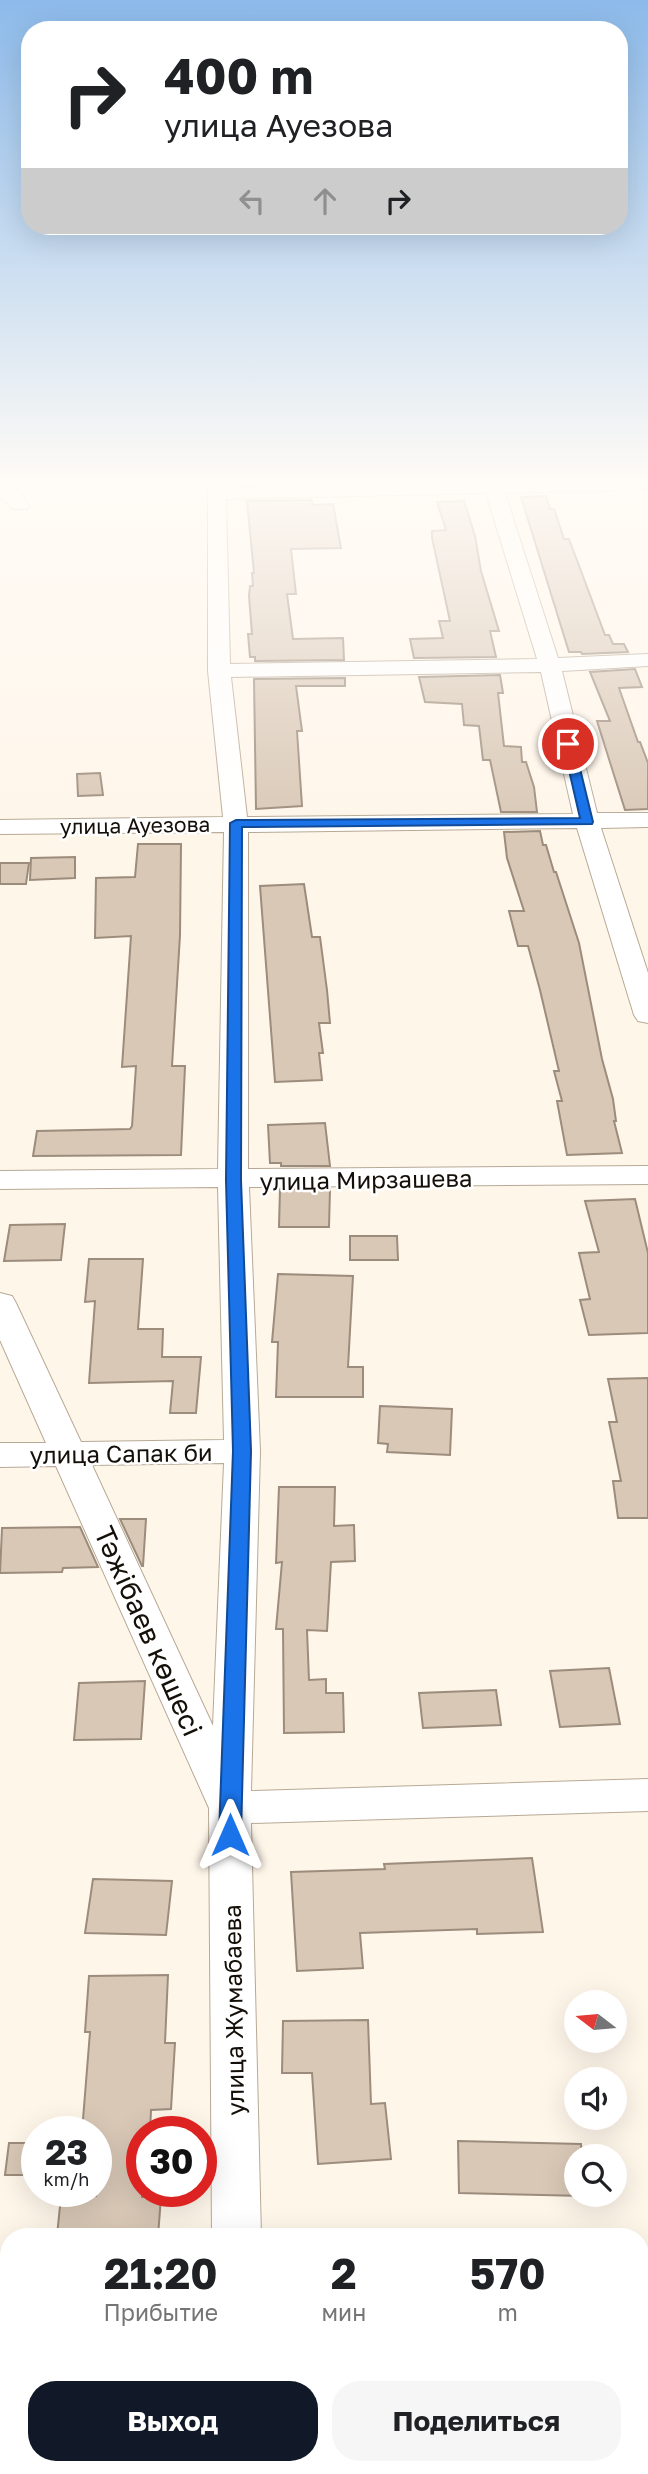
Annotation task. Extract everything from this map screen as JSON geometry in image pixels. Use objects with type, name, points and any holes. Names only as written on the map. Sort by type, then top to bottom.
[{"type":"street","name":"улица Жумабаева","points":[[218,597],[219,671],[236,823],[233,1180],[242,1451],[230,1808],[237,2228]]},
{"type":"street","points":[[529,597],[550,665],[587,822],[648,1015]]},
{"type":"street","points":[[219,671],[550,665],[648,660]]},
{"type":"street","name":"улица Ауезова","points":[[0,827],[648,820]]},
{"type":"street","name":"улица Мирзашева","points":[[0,1180],[648,1175]]},
{"type":"street","name":"Тәжібаев көшесі","points":[[0,1303],[230,1808]]},
{"type":"street","name":"улица Сапак би","points":[[0,1455],[242,1451]]},
{"type":"street","points":[[230,1808],[648,1795]]},
{"type":"building","points":[[249,597],[287,597],[293,639],[343,638],[344,660],[255,661],[255,657],[250,657],[248,634],[252,634]]},
{"type":"building","points":[[445,597],[489,597],[499,631],[490,631],[496,657],[414,658],[410,639],[443,638],[439,621],[450,621]]},
{"type":"building","points":[[552,597],[591,597],[605,635],[609,635],[613,644],[624,644],[628,652],[582,654],[569,652]]},
{"type":"building","points":[[635,669],[642,687],[619,688],[648,763],[648,809],[625,810],[597,721],[610,721],[590,672]]},
{"type":"building","points":[[500,675],[503,693],[498,693],[504,746],[521,747],[522,762],[526,762],[534,787],[537,812],[501,812],[490,760],[483,760],[479,726],[464,725],[462,704],[425,702],[419,677]]},
{"type":"building","points":[[345,678],[345,686],[296,686],[302,731],[297,731],[302,806],[256,809],[254,679]]},
{"type":"building","points":[[100,773],[103,795],[78,796],[77,774]]},
{"type":"building","points":[[540,831],[579,943],[622,1153],[567,1155],[557,1101],[562,1101],[554,1071],[559,1071],[540,990],[528,946],[518,946],[509,911],[524,911],[507,858],[504,832]]},
{"type":"building","points":[[138,844],[181,844],[180,935],[172,1066],[185,1066],[181,1155],[33,1156],[37,1131],[130,1129],[132,1126],[136,1066],[122,1067],[131,936],[95,938],[96,878],[135,877]]},
{"type":"building","points":[[75,857],[75,878],[30,880],[31,858]]},
{"type":"building","points":[[0,863],[29,863],[26,884],[0,884]]},
{"type":"building","points":[[304,884],[312,937],[320,937],[327,990],[330,1023],[319,1023],[323,1053],[319,1053],[322,1080],[275,1082],[260,886]]},
{"type":"building","points":[[325,1123],[330,1166],[281,1166],[281,1163],[270,1163],[268,1125]]},
{"type":"building","points":[[280,1189],[330,1189],[329,1227],[279,1227]]},
{"type":"building","points":[[635,1199],[648,1253],[648,1333],[589,1335],[580,1300],[590,1299],[579,1253],[599,1252],[585,1201]]},
{"type":"building","points":[[65,1224],[61,1260],[4,1261],[10,1225]]},
{"type":"building","points":[[350,1236],[397,1236],[398,1260],[350,1260]]},
{"type":"building","points":[[89,1259],[143,1259],[138,1329],[163,1329],[162,1357],[201,1357],[196,1413],[170,1413],[173,1381],[89,1383],[95,1301],[85,1302]]},
{"type":"building","points":[[278,1274],[353,1276],[348,1367],[363,1367],[363,1397],[276,1397],[278,1342],[272,1342]]},
{"type":"building","points":[[648,1378],[648,1518],[618,1518],[613,1481],[621,1481],[609,1422],[617,1422],[608,1379]]},
{"type":"building","points":[[380,1406],[452,1409],[450,1455],[387,1452],[388,1444],[378,1443]]},
{"type":"building","points":[[279,1487],[335,1487],[334,1526],[354,1525],[355,1561],[331,1562],[327,1631],[307,1630],[309,1680],[326,1679],[326,1693],[343,1693],[344,1732],[284,1733],[283,1629],[276,1629],[282,1562],[276,1563]]},
{"type":"building","points":[[120,1519],[146,1519],[143,1566],[142,1566]]},
{"type":"building","points":[[80,1527],[98,1567],[63,1568],[62,1572],[0,1573],[2,1528]]},
{"type":"building","points":[[609,1668],[620,1724],[560,1727],[550,1671]]},
{"type":"building","points":[[145,1681],[141,1739],[74,1740],[79,1683]]},
{"type":"building","points":[[496,1690],[501,1725],[423,1728],[419,1693]]},
{"type":"building","points":[[532,1858],[543,1932],[477,1934],[477,1929],[360,1933],[363,1968],[297,1971],[291,1872],[385,1869],[384,1864]]},
{"type":"building","points":[[93,1879],[172,1881],[166,1935],[85,1933]]},
{"type":"building","points":[[168,1975],[165,2043],[175,2043],[171,2109],[151,2110],[151,2116],[126,2116],[126,2207],[160,2207],[159,2228],[58,2228],[60,2207],[112,2207],[112,2116],[83,2116],[90,2032],[85,2032],[89,1976]]},
{"type":"building","points":[[368,2020],[371,2104],[385,2103],[391,2159],[318,2164],[312,2073],[282,2073],[283,2021]]},
{"type":"building","points":[[458,2141],[581,2144],[564,2144],[564,2196],[459,2193]]},
{"type":"building","points":[[9,2143],[21,2143],[21,2175],[5,2175]]},
{"type":"route","points":[[230,1835],[242,1451],[233,1180],[236,823],[587,822],[568,744]]}]
